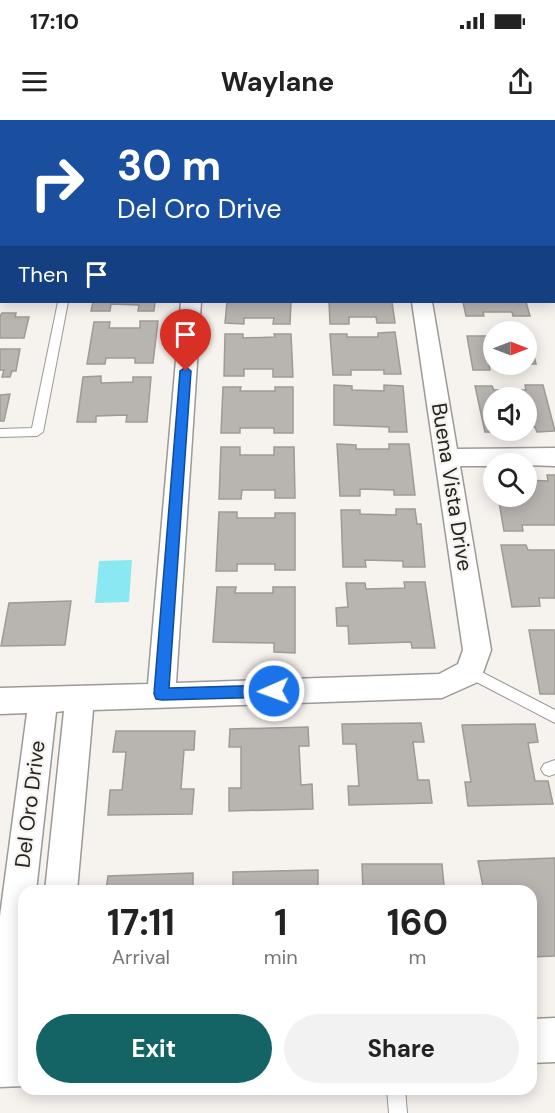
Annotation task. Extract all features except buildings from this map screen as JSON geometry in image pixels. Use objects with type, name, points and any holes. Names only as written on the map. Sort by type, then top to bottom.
[{"type":"main road","points":[[537,1041],[555,1040]]},
{"type":"main road","points":[[0,1065],[18,1064]]},
{"type":"street","points":[[162,694],[191,303]]},
{"type":"street","name":"Buena Vista Drive","points":[[422,303],[477,650],[470,672]]},
{"type":"street","points":[[448,458],[555,457]]},
{"type":"street","points":[[0,701],[442,686],[470,672]]},
{"type":"street","name":"Del Oro Drive","points":[[62,885],[80,698]]},
{"type":"street","name":"Del Oro Drive","points":[[20,885],[43,699]]},
{"type":"street","name":"Del Oro Drive","points":[[0,1053],[18,905]]},
{"type":"lane","points":[[0,433],[37,432],[63,303]]},
{"type":"lane","points":[[470,672],[555,717]]},
{"type":"lane","points":[[396,1095],[398,1113]]},
{"type":"water","points":[[132,560],[129,602],[95,603],[99,561]]},
{"type":"route","points":[[186,371],[162,694],[274,691]]}]
